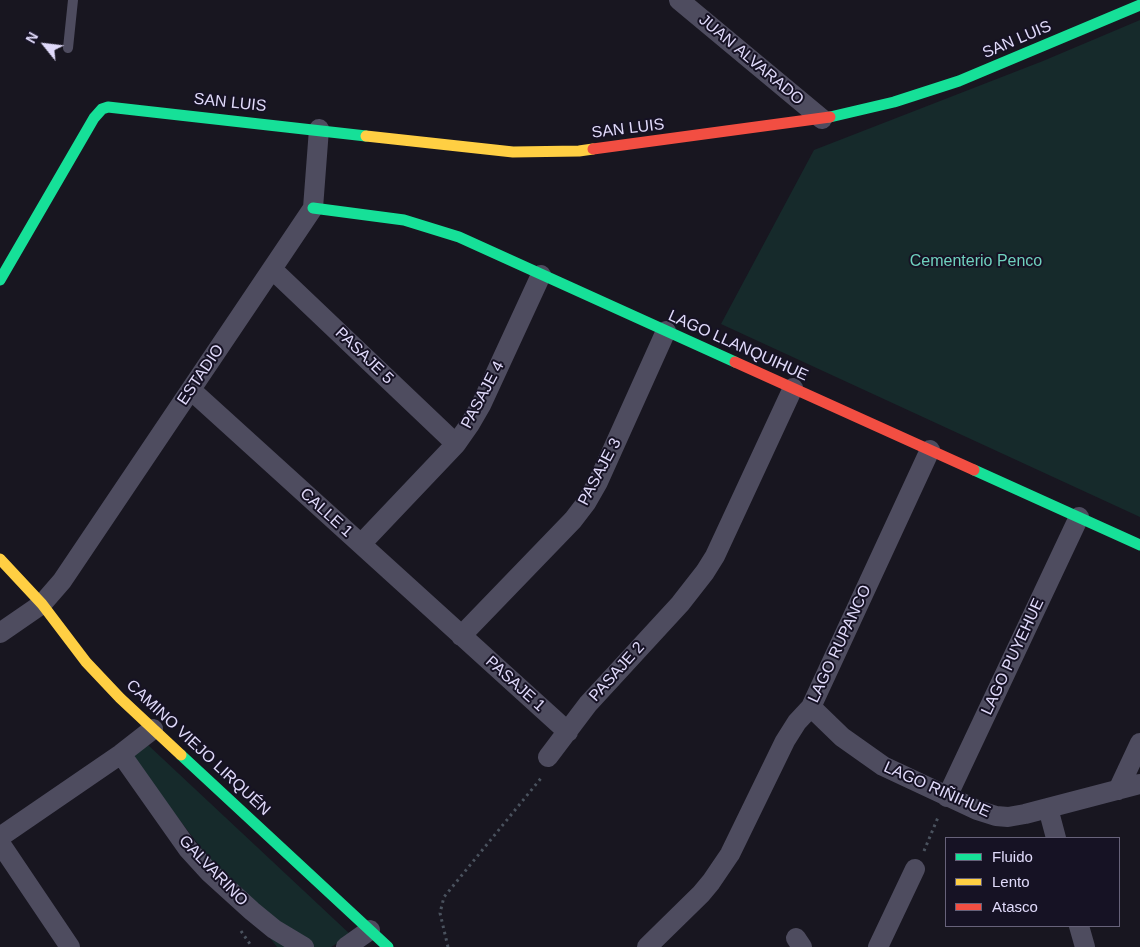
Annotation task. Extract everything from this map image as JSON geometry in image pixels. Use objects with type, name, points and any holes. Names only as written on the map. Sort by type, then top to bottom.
[{"type":"street","name":"JUAN ALVARADO","points":[[679,0],[822,119]]},
{"type":"street","name":"SAN LUIS","points":[[0,280],[94,118],[102,109],[114,106],[513,152],[543,153],[603,148],[822,119],[894,102],[958,81],[1140,5]]},
{"type":"street","name":"ESTADIO","points":[[0,633],[42,604],[62,581],[313,208],[319,129]]},
{"type":"street","name":"LAGO LLANQUIHUE","points":[[313,208],[404,220],[459,237],[1140,545]]},
{"type":"street","name":"PASAJE 5","points":[[272,269],[456,444]]},
{"type":"street","name":"PASAJE 4","points":[[361,544],[456,444],[470,424],[482,405],[542,275]]},
{"type":"street","name":"PASAJE 3","points":[[461,636],[573,520],[586,503],[598,482],[666,331]]},
{"type":"street","name":"PASAJE 2","points":[[548,757],[588,704],[680,604],[705,572],[793,388]]},
{"type":"street","name":"CALLE 1","points":[[191,390],[461,636]]},
{"type":"street","name":"LAGO RUPANCO","points":[[647,947],[701,894],[720,870],[739,837],[790,731],[811,707],[930,450]]},
{"type":"street","name":"LAGO PUYEHUE","points":[[947,797],[1078,517]]},
{"type":"street","name":"CAMINO VIEJO LIRQUÉN","points":[[0,559],[42,604],[86,662],[120,698],[388,947]]},
{"type":"street","name":"PASAJE 1","points":[[461,636],[568,732]]},
{"type":"street","name":"LAGO RIÑIHUE","points":[[811,707],[866,756],[900,776],[996,816],[1008,817],[1025,814],[1140,784]]},
{"type":"street","points":[[0,837],[121,754],[154,729]]},
{"type":"street","points":[[1118,790],[1140,743]]},
{"type":"street","name":"GALVARINO","points":[[121,754],[188,849],[198,860],[252,912],[274,929],[304,947]]},
{"type":"street","points":[[1048,808],[1056,837]]},
{"type":"street","points":[[0,843],[70,947]]},
{"type":"street","points":[[878,947],[916,869]]},
{"type":"street","points":[[1080,927],[1085,947]]},
{"type":"street","points":[[346,947],[370,930]]},
{"type":"lane","points":[[68,48],[73,0]]},
{"type":"path","points":[[448,947],[440,912],[444,898],[545,774],[548,757]]},
{"type":"path","points":[[916,869],[947,797]]},
{"type":"green space","name":"Cementerio Penco","points":[[1140,20],[1140,517],[721,324],[814,150],[1043,61]]},
{"type":"green space","points":[[147,744],[351,935],[331,947],[277,947],[132,758]]},
{"type":"traffic: fast","points":[[830,117],[894,102],[959,81],[1140,5]]},
{"type":"traffic: fast","points":[[0,280],[94,118],[102,109],[108,107],[366,136]]},
{"type":"traffic: fast","points":[[313,208],[404,220],[459,237],[735,362]]},
{"type":"traffic: fast","points":[[974,470],[1140,545]]},
{"type":"traffic: fast","points":[[181,755],[388,947]]},
{"type":"traffic: slow","points":[[366,136],[513,152],[593,149]]},
{"type":"traffic: slow","points":[[0,559],[42,604],[86,662],[120,698],[181,755]]},
{"type":"traffic: jam","points":[[593,149],[830,117]]},
{"type":"traffic: jam","points":[[735,362],[974,470]]}]
